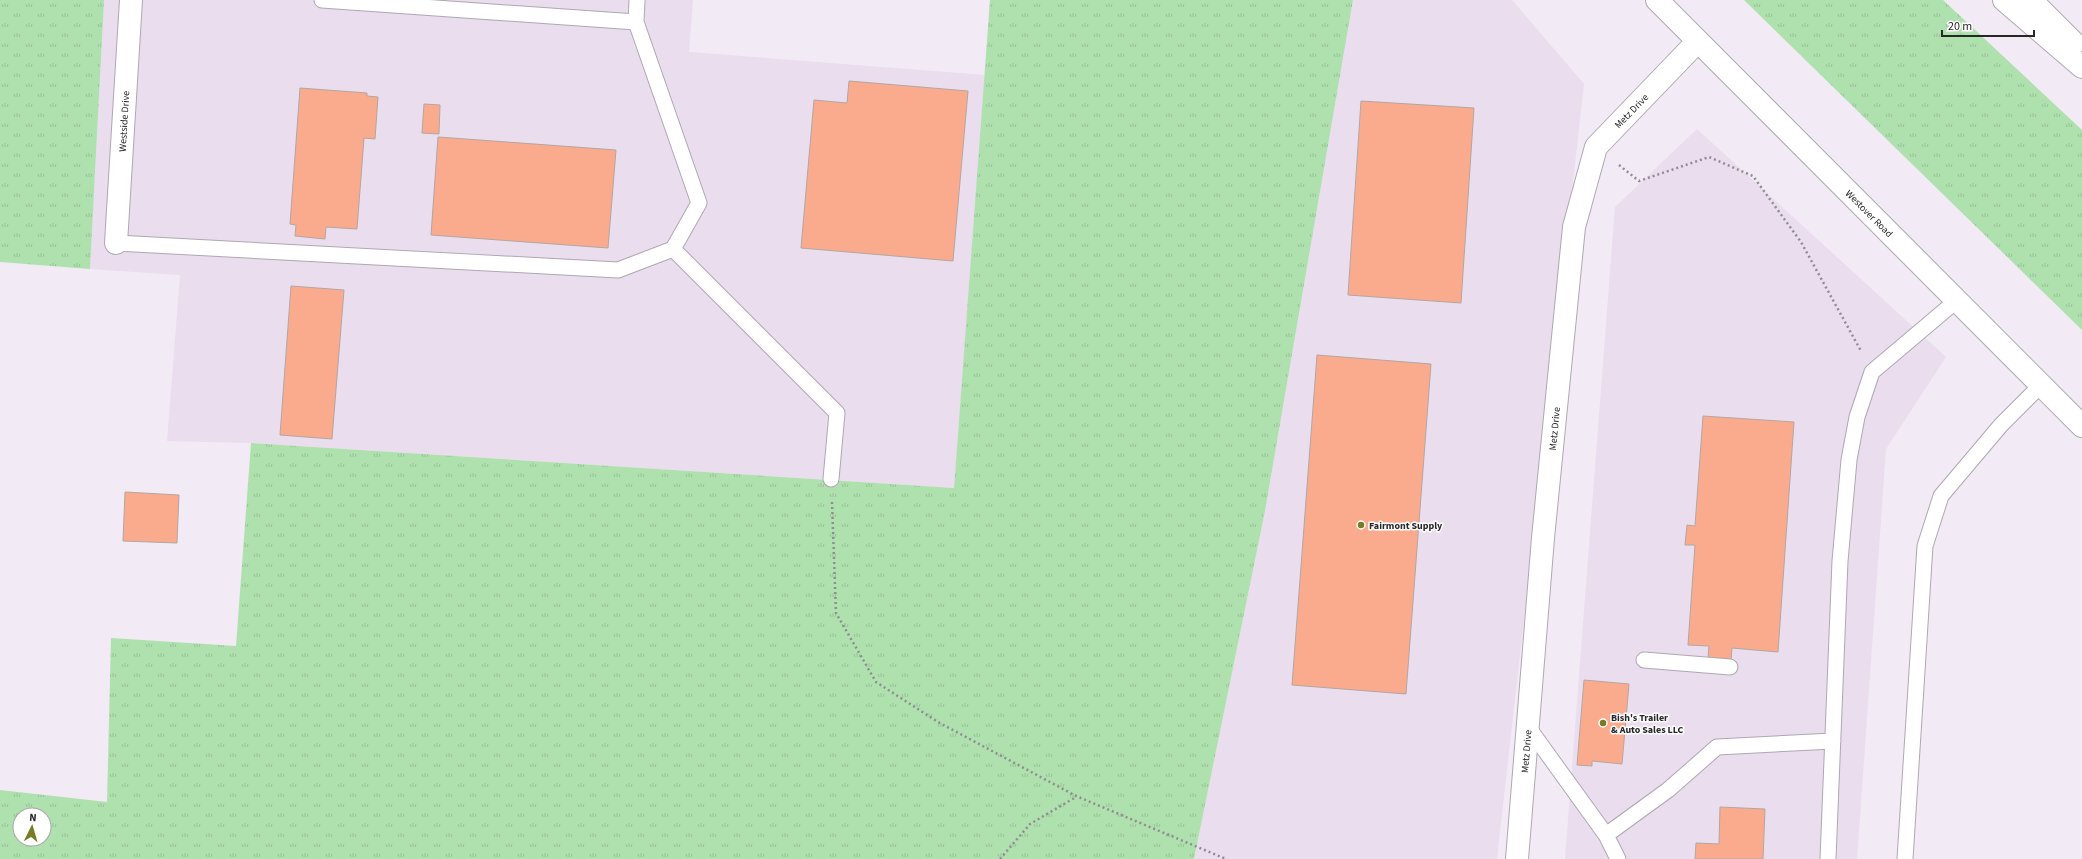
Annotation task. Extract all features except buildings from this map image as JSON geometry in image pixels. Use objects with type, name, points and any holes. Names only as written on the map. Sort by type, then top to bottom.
[{"type":"main road","name":"Westside Drive","points":[[116,243],[131,0]]},
{"type":"main road","name":"Westover Road","points":[[1656,0],[2040,386],[2082,426]]},
{"type":"main road","points":[[2004,0],[2082,67]]},
{"type":"main road","points":[[2031,0],[2082,50]]},
{"type":"main road","name":"Metz Drive","points":[[1517,859],[1544,530],[1574,227],[1596,147],[1697,42]]},
{"type":"lane","points":[[322,0],[636,22]]},
{"type":"lane","points":[[116,243],[618,270],[673,249],[699,203],[636,22],[637,0]]},
{"type":"lane","points":[[673,249],[837,413],[830,479]]},
{"type":"lane","points":[[1828,859],[1840,561],[1849,460],[1857,417],[1872,372],[1956,301]]},
{"type":"lane","points":[[1905,859],[1925,546],[1941,496],[2001,425],[2040,386]]},
{"type":"lane","points":[[1644,660],[1730,666]]},
{"type":"lane","points":[[1528,727],[1606,835],[1618,859]]},
{"type":"lane","points":[[1606,835],[1668,790],[1717,747],[1833,741]]},
{"type":"path","points":[[1596,147],[1640,181],[1709,157],[1753,176],[1801,242],[1872,372]]},
{"type":"path","points":[[830,479],[836,613],[876,682],[938,722],[1076,796],[1226,859]]},
{"type":"path","points":[[1000,859],[1030,824],[1076,796]]},
{"type":"shaded area","points":[[104,0],[693,0],[689,52],[985,75],[954,488],[251,443],[167,441],[180,275],[90,269]]},
{"type":"shaded area","points":[[1353,0],[1512,0],[1584,84],[1497,859],[1194,859],[1265,511]]},
{"type":"shaded area","points":[[1697,129],[1946,357],[1886,449],[1857,859],[1565,859],[1615,207]]},
{"type":"green space","points":[[0,0],[104,0],[90,269],[0,262]]},
{"type":"green space","points":[[990,0],[1353,0],[1265,511],[1194,859],[0,859],[0,790],[107,802],[111,638],[236,646],[251,443],[954,488]]},
{"type":"green space","points":[[1744,0],[1943,0],[2082,130],[2082,330]]},
{"type":"place","name":"Fairmont Supply","points":[[1361,525]]},
{"type":"place","name":"Bish's Trailer & Auto Sales LLC","points":[[1603,723]]}]
